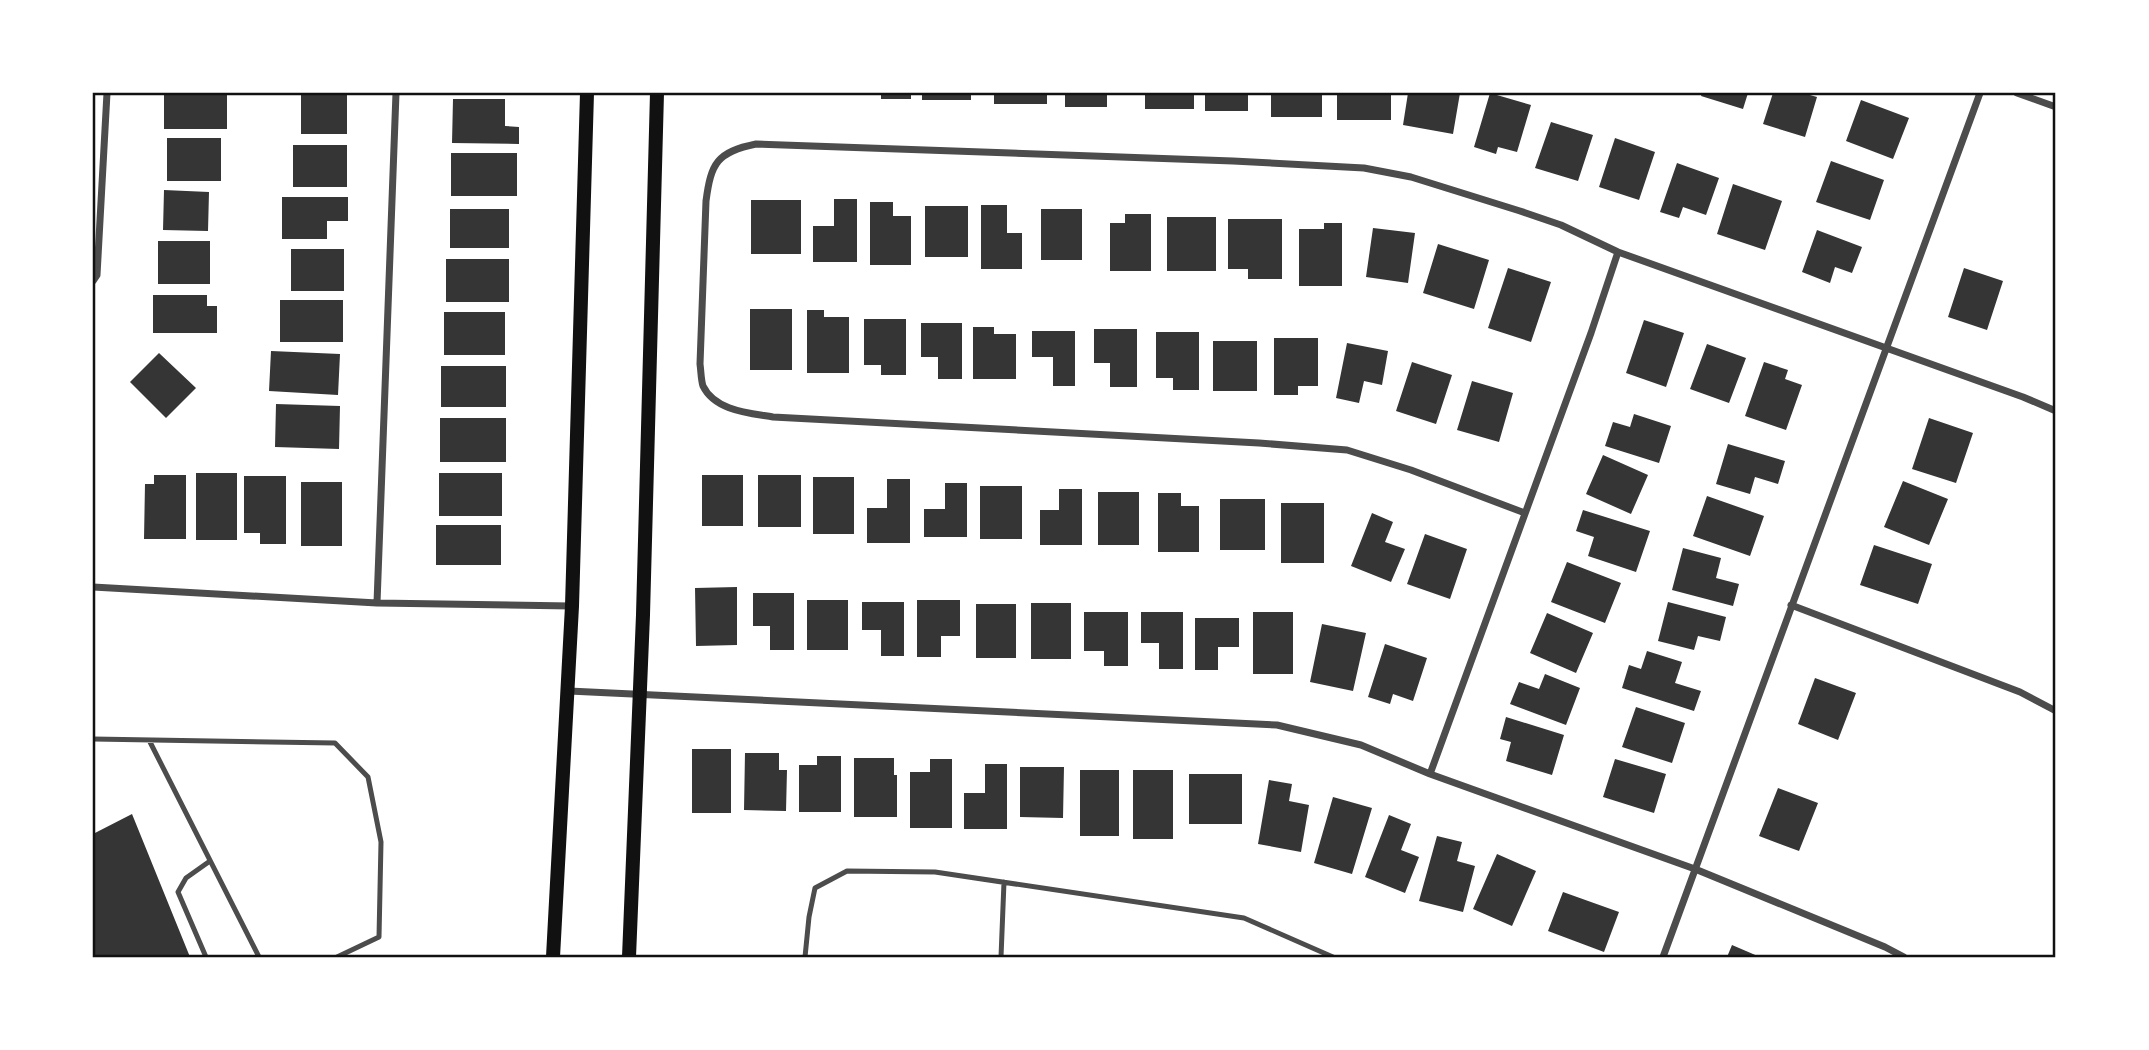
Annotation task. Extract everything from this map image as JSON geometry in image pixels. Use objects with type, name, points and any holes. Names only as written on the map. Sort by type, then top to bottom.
[{"type":"main road","points":[[553,957],[569,691],[587,93]]},
{"type":"main road","points":[[629,957],[640,693],[657,93]]},
{"type":"street","points":[[93,281],[97,275],[107,93]]},
{"type":"street","points":[[377,603],[396,93]]},
{"type":"street","points":[[1663,957],[1980,93]]},
{"type":"street","points":[[2017,93],[2056,107]]},
{"type":"street","points":[[1525,513],[1411,470],[1347,450],[773,417],[726,406],[713,398],[703,386],[700,364],[709,176],[715,163],[735,149],[756,144],[1364,168],[1411,177],[1561,225],[1618,252],[2056,411]]},
{"type":"street","points":[[1430,774],[1618,252]]},
{"type":"street","points":[[93,587],[377,603],[572,606]]},
{"type":"street","points":[[1791,605],[2020,692],[2056,711]]},
{"type":"street","points":[[569,691],[1277,724],[1361,745],[1430,774],[1695,869],[1904,957]]},
{"type":"lane","points":[[93,739],[335,743],[368,777],[381,842],[379,937],[337,957]]},
{"type":"lane","points":[[149,740],[259,957]]},
{"type":"lane","points":[[206,957],[178,892],[186,878],[210,861]]},
{"type":"lane","points":[[805,957],[815,888],[846,871],[935,872],[1244,918],[1333,957]]},
{"type":"lane","points":[[1001,957],[1004,882]]},
{"type":"building","points":[[164,93],[227,93],[227,129],[164,129]]},
{"type":"building","points":[[301,93],[347,93],[347,134],[301,134]]},
{"type":"building","points":[[881,93],[911,93],[911,99],[881,99]]},
{"type":"building","points":[[922,93],[971,93],[971,100],[922,100]]},
{"type":"building","points":[[994,93],[1047,93],[1047,104],[994,104]]},
{"type":"building","points":[[1065,93],[1107,93],[1107,107],[1065,107]]},
{"type":"building","points":[[1145,93],[1194,93],[1194,109],[1145,109]]},
{"type":"building","points":[[1205,93],[1248,93],[1248,111],[1205,111]]},
{"type":"building","points":[[1271,93],[1322,93],[1322,117],[1271,117]]},
{"type":"building","points":[[1337,93],[1391,93],[1391,120],[1337,120]]},
{"type":"building","points":[[1408,93],[1460,93],[1453,134],[1403,125]]},
{"type":"building","points":[[1490,93],[1531,105],[1517,152],[1498,147],[1496,154],[1474,147]]},
{"type":"building","points":[[1702,93],[1748,93],[1743,109],[1701,96]]},
{"type":"building","points":[[1773,93],[1803,93],[1817,97],[1805,137],[1763,124]]},
{"type":"building","points":[[453,99],[505,99],[505,126],[519,127],[519,144],[452,143]]},
{"type":"building","points":[[1861,100],[1909,118],[1893,159],[1846,141]]},
{"type":"building","points":[[1551,122],[1593,135],[1578,181],[1535,168]]},
{"type":"building","points":[[167,138],[221,138],[221,181],[167,181]]},
{"type":"building","points":[[1615,138],[1655,152],[1639,200],[1599,187]]},
{"type":"building","points":[[293,145],[347,145],[347,187],[293,187]]},
{"type":"building","points":[[451,153],[517,153],[517,196],[451,196]]},
{"type":"building","points":[[1831,161],[1884,180],[1870,220],[1816,202]]},
{"type":"building","points":[[1677,163],[1719,178],[1706,215],[1683,207],[1679,218],[1660,212]]},
{"type":"building","points":[[1733,184],[1782,201],[1765,250],[1717,234]]},
{"type":"building","points":[[164,190],[209,192],[208,231],[163,230]]},
{"type":"building","points":[[282,197],[348,197],[348,221],[327,221],[327,239],[282,239]]},
{"type":"building","points":[[834,199],[857,199],[857,262],[813,262],[813,226],[834,226]]},
{"type":"building","points":[[751,200],[801,200],[801,254],[751,254]]},
{"type":"building","points":[[870,202],[893,202],[893,216],[911,216],[911,265],[870,265]]},
{"type":"building","points":[[981,205],[1007,205],[1007,233],[1022,233],[1022,269],[981,269]]},
{"type":"building","points":[[925,206],[968,206],[968,257],[925,257]]},
{"type":"building","points":[[450,209],[509,209],[509,248],[450,248]]},
{"type":"building","points":[[1041,209],[1082,209],[1082,260],[1041,260]]},
{"type":"building","points":[[1125,214],[1151,214],[1151,271],[1110,271],[1110,223],[1125,223]]},
{"type":"building","points":[[1167,217],[1216,217],[1216,271],[1167,271]]},
{"type":"building","points":[[1228,219],[1282,219],[1282,279],[1248,279],[1248,269],[1228,269]]},
{"type":"building","points":[[1324,223],[1342,223],[1342,286],[1299,286],[1299,229],[1324,229]]},
{"type":"building","points":[[1373,228],[1415,233],[1408,283],[1366,277]]},
{"type":"building","points":[[1817,230],[1862,247],[1852,273],[1835,267],[1830,283],[1802,272]]},
{"type":"building","points":[[158,241],[210,241],[210,284],[158,284]]},
{"type":"building","points":[[1438,244],[1489,260],[1474,309],[1423,293]]},
{"type":"building","points":[[291,249],[344,249],[344,291],[291,291]]},
{"type":"building","points":[[446,259],[509,259],[509,302],[446,302]]},
{"type":"building","points":[[1508,268],[1551,282],[1531,342],[1488,328]]},
{"type":"building","points":[[1964,268],[2003,281],[1987,330],[1948,317]]},
{"type":"building","points":[[153,295],[207,295],[207,306],[217,306],[217,333],[153,333]]},
{"type":"building","points":[[280,300],[343,300],[343,342],[280,342]]},
{"type":"building","points":[[750,309],[792,309],[792,370],[750,370]]},
{"type":"building","points":[[807,310],[824,310],[824,317],[849,317],[849,373],[807,373]]},
{"type":"building","points":[[444,312],[505,312],[505,355],[444,355]]},
{"type":"building","points":[[864,319],[906,319],[906,375],[881,375],[881,365],[864,365]]},
{"type":"building","points":[[1644,320],[1684,333],[1666,387],[1626,373]]},
{"type":"building","points":[[921,323],[962,323],[962,379],[938,379],[938,357],[921,357]]},
{"type":"building","points":[[973,327],[994,327],[994,334],[1016,334],[1016,379],[973,379]]},
{"type":"building","points":[[1094,329],[1137,329],[1137,387],[1110,387],[1110,363],[1094,363]]},
{"type":"building","points":[[1032,331],[1075,331],[1075,386],[1053,386],[1053,357],[1032,357]]},
{"type":"building","points":[[1156,332],[1199,332],[1199,390],[1173,390],[1173,378],[1156,378]]},
{"type":"building","points":[[1274,338],[1318,338],[1318,386],[1298,386],[1298,395],[1274,395]]},
{"type":"building","points":[[1213,341],[1257,341],[1257,391],[1213,391]]},
{"type":"building","points":[[1347,343],[1388,351],[1382,385],[1364,381],[1359,403],[1336,398]]},
{"type":"building","points":[[1707,344],[1746,358],[1729,403],[1690,389]]},
{"type":"building","points":[[271,351],[340,354],[338,395],[269,391]]},
{"type":"building","points":[[159,353],[196,388],[166,418],[130,382]]},
{"type":"building","points":[[1412,362],[1452,375],[1436,424],[1396,411]]},
{"type":"building","points":[[1764,362],[1788,370],[1785,379],[1802,385],[1786,430],[1745,416]]},
{"type":"building","points":[[441,366],[506,366],[506,407],[441,407]]},
{"type":"building","points":[[1472,381],[1513,393],[1499,442],[1457,430]]},
{"type":"building","points":[[276,404],[340,406],[339,449],[275,447]]},
{"type":"building","points":[[1634,414],[1671,426],[1659,463],[1605,446],[1613,422],[1630,427]]},
{"type":"building","points":[[440,418],[506,418],[506,462],[440,462]]},
{"type":"building","points":[[1929,418],[1973,433],[1956,483],[1912,469]]},
{"type":"building","points":[[1728,444],[1785,461],[1778,484],[1755,477],[1750,494],[1716,484]]},
{"type":"building","points":[[1603,455],[1648,475],[1631,514],[1586,494]]},
{"type":"building","points":[[196,473],[237,473],[237,540],[196,540]]},
{"type":"building","points":[[439,473],[502,473],[502,516],[439,516]]},
{"type":"building","points":[[154,475],[186,475],[186,539],[144,539],[145,484],[154,484]]},
{"type":"building","points":[[702,475],[743,475],[743,526],[702,526]]},
{"type":"building","points":[[758,475],[801,475],[801,527],[758,527]]},
{"type":"building","points":[[244,476],[286,476],[286,544],[260,544],[260,533],[244,533]]},
{"type":"building","points":[[813,477],[854,477],[854,534],[813,534]]},
{"type":"building","points":[[887,479],[910,479],[910,543],[867,543],[867,508],[887,508]]},
{"type":"building","points":[[1903,481],[1948,499],[1929,545],[1884,527]]},
{"type":"building","points":[[301,482],[342,482],[342,546],[301,546]]},
{"type":"building","points":[[945,483],[967,483],[967,537],[924,537],[924,509],[945,509]]},
{"type":"building","points":[[980,486],[1022,486],[1022,539],[980,539]]},
{"type":"building","points":[[1059,489],[1082,489],[1082,545],[1040,545],[1040,510],[1059,510]]},
{"type":"building","points":[[1098,492],[1139,492],[1139,545],[1098,545]]},
{"type":"building","points":[[1158,493],[1181,493],[1181,506],[1199,506],[1199,552],[1158,552]]},
{"type":"building","points":[[1707,496],[1764,516],[1750,556],[1693,536]]},
{"type":"building","points":[[1220,499],[1265,499],[1265,550],[1220,550]]},
{"type":"building","points":[[1281,503],[1324,503],[1324,563],[1281,563]]},
{"type":"building","points":[[1583,510],[1650,531],[1636,572],[1588,556],[1594,537],[1576,531]]},
{"type":"building","points":[[1372,513],[1393,522],[1385,542],[1405,549],[1391,582],[1351,566]]},
{"type":"building","points":[[436,525],[501,525],[501,565],[436,565]]},
{"type":"building","points":[[1425,534],[1467,549],[1450,599],[1407,584]]},
{"type":"building","points":[[1874,545],[1932,564],[1918,604],[1860,585]]},
{"type":"building","points":[[1683,548],[1721,558],[1716,578],[1739,584],[1733,606],[1672,590]]},
{"type":"building","points":[[1567,562],[1621,583],[1605,623],[1551,602]]},
{"type":"building","points":[[737,587],[737,645],[696,646],[695,588]]},
{"type":"building","points":[[753,593],[794,593],[794,650],[770,650],[770,626],[753,626]]},
{"type":"building","points":[[807,600],[848,600],[848,650],[807,650]]},
{"type":"building","points":[[917,600],[960,600],[960,636],[941,636],[941,657],[917,657]]},
{"type":"building","points":[[862,602],[904,602],[904,656],[881,656],[881,630],[862,630]]},
{"type":"building","points":[[1668,602],[1726,617],[1720,641],[1698,636],[1694,650],[1658,641]]},
{"type":"building","points":[[1031,603],[1071,603],[1071,659],[1031,659]]},
{"type":"building","points":[[976,604],[1016,604],[1016,658],[976,658]]},
{"type":"building","points":[[1084,612],[1128,612],[1128,666],[1104,666],[1104,651],[1084,651]]},
{"type":"building","points":[[1141,612],[1183,612],[1183,669],[1159,669],[1159,643],[1141,643]]},
{"type":"building","points":[[1253,612],[1293,612],[1293,674],[1253,674]]},
{"type":"building","points":[[1547,613],[1593,633],[1576,673],[1530,653]]},
{"type":"building","points":[[1195,618],[1239,618],[1239,647],[1218,647],[1218,670],[1195,670]]},
{"type":"building","points":[[1322,624],[1366,633],[1353,691],[1310,682]]},
{"type":"building","points":[[1385,644],[1427,658],[1413,701],[1393,694],[1390,704],[1368,697]]},
{"type":"building","points":[[1647,651],[1682,662],[1675,683],[1701,691],[1694,711],[1622,688],[1629,665],[1641,669]]},
{"type":"building","points":[[1545,674],[1580,688],[1566,725],[1510,704],[1519,682],[1539,689]]},
{"type":"building","points":[[1815,678],[1856,693],[1838,740],[1798,724]]},
{"type":"building","points":[[1636,707],[1685,723],[1672,763],[1622,747]]},
{"type":"building","points":[[1506,717],[1564,735],[1552,775],[1506,761],[1511,742],[1500,739]]},
{"type":"building","points":[[692,749],[731,749],[731,813],[692,813]]},
{"type":"building","points":[[745,753],[779,753],[779,770],[787,770],[786,811],[744,810]]},
{"type":"building","points":[[817,756],[841,756],[841,812],[799,812],[799,765],[817,765]]},
{"type":"building","points":[[854,758],[894,758],[894,775],[897,775],[897,817],[854,817]]},
{"type":"building","points":[[930,759],[952,759],[952,828],[910,828],[910,772],[930,772]]},
{"type":"building","points":[[1615,759],[1666,774],[1654,813],[1603,797]]},
{"type":"building","points":[[985,764],[1007,764],[1007,829],[964,829],[964,793],[985,793]]},
{"type":"building","points":[[1020,767],[1064,767],[1063,818],[1020,817]]},
{"type":"building","points":[[1080,770],[1119,770],[1119,836],[1080,836]]},
{"type":"building","points":[[1133,770],[1173,770],[1173,839],[1133,839]]},
{"type":"building","points":[[1189,774],[1242,774],[1242,824],[1189,824]]},
{"type":"building","points":[[1269,780],[1292,784],[1289,801],[1309,805],[1301,852],[1258,844]]},
{"type":"building","points":[[1778,788],[1818,803],[1799,851],[1759,836]]},
{"type":"building","points":[[1333,797],[1372,808],[1352,874],[1314,863]]},
{"type":"building","points":[[132,814],[190,957],[93,957],[93,834]]},
{"type":"building","points":[[1389,815],[1411,824],[1401,850],[1419,857],[1405,893],[1365,877]]},
{"type":"building","points":[[1437,836],[1462,842],[1457,861],[1475,866],[1463,912],[1419,901]]},
{"type":"building","points":[[1497,854],[1536,871],[1512,926],[1473,909]]},
{"type":"building","points":[[1563,892],[1619,912],[1604,952],[1548,931]]},
{"type":"building","points":[[1732,945],[1760,957],[1727,957]]}]
